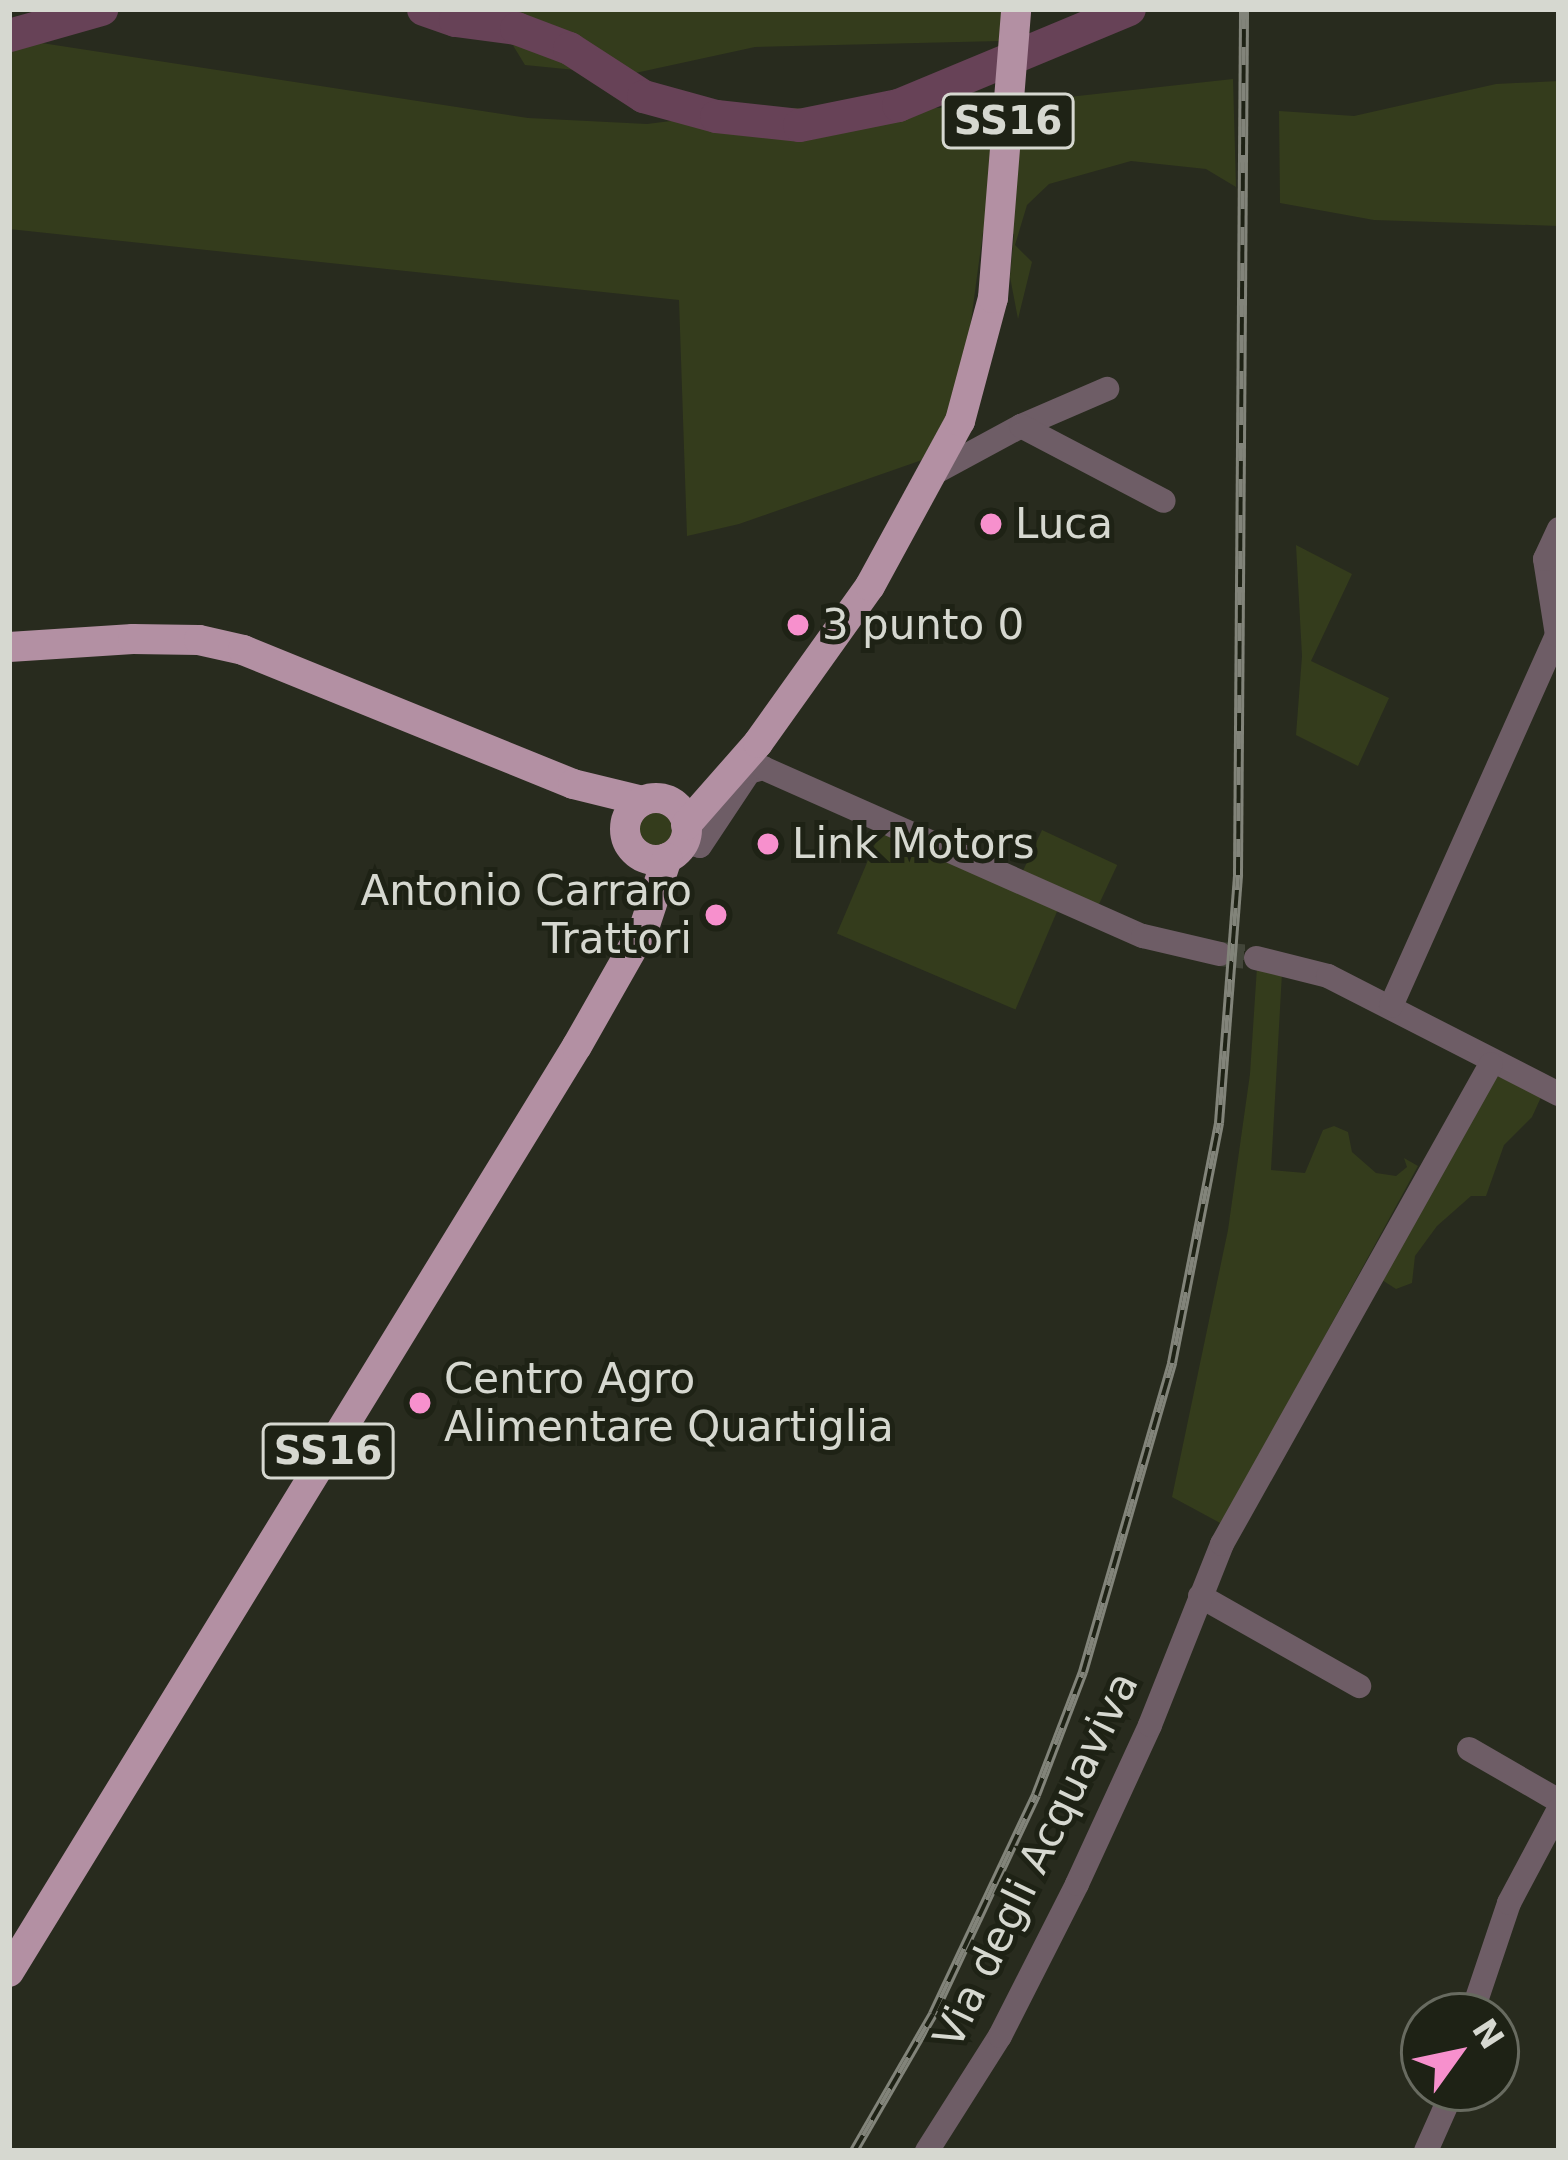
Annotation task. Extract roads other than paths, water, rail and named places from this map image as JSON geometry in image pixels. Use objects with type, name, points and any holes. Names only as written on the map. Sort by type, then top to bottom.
[{"type":"main road","name":"SS16","points":[[9,1972],[644,928],[679,842],[870,586],[942,461],[986,338],[1016,9]]},
{"type":"main road","points":[[9,647],[133,639],[199,640],[243,650],[573,784],[676,805],[679,842],[649,860],[630,847],[573,784]]},
{"type":"main road","points":[[644,928],[628,814],[647,800],[742,761]]},
{"type":"street","points":[[942,461],[1107,389]]},
{"type":"street","points":[[1021,426],[1165,501]]},
{"type":"street","points":[[1390,1006],[1557,635],[1545,559],[1559,529]]},
{"type":"street","points":[[679,842],[700,845],[749,772],[764,768],[1143,936],[1220,954]]},
{"type":"street","points":[[1256,958],[1328,976],[1491,1064],[1559,1094]]},
{"type":"street","name":"Via degli Acquaviva","points":[[927,2151],[1000,2036],[1077,1884],[1150,1725],[1222,1544],[1491,1064]]},
{"type":"street","points":[[1200,1595],[1359,1686]]},
{"type":"street","points":[[1469,1749],[1559,1805],[1509,1903],[1479,1992]]},
{"type":"street","points":[[1426,2151],[1443,2112]]},
{"type":"waterway","points":[[9,35],[101,9]]},
{"type":"waterway","points":[[423,9],[455,20],[516,28],[569,48],[643,96],[716,116],[799,125],[898,105],[1129,9]]},
{"type":"tunnel","points":[[1220,954],[1256,958]]},
{"type":"railway","points":[[854,2151],[933,2014],[1036,1795],[1083,1672],[1172,1363],[1219,1123],[1238,875],[1244,9]]},
{"type":"place","name":"Luca","points":[[991,524]]},
{"type":"place","name":"3 punto 0","points":[[798,625]]},
{"type":"place","name":"Link Motors","points":[[768,844]]},
{"type":"place","name":"Antonio Carraro Trattori","points":[[716,915]]},
{"type":"place","name":"Centro Agro Alimentare Quartiglia","points":[[420,1403]]}]
